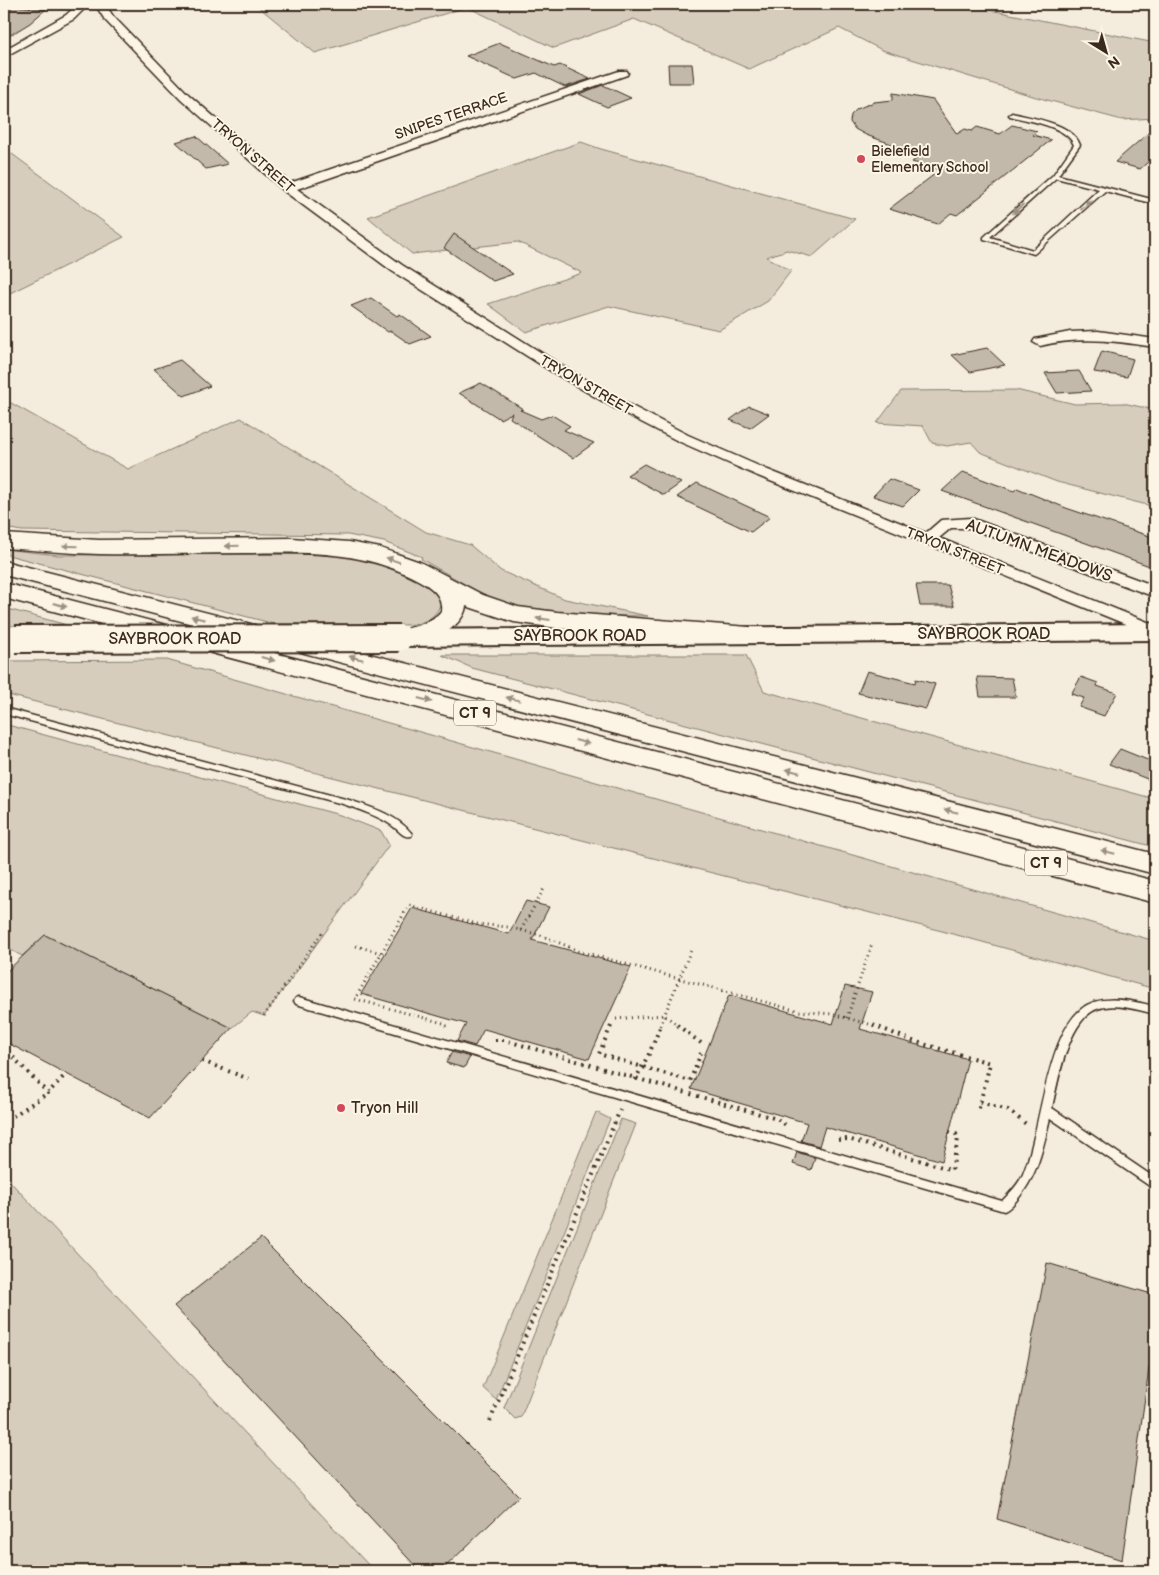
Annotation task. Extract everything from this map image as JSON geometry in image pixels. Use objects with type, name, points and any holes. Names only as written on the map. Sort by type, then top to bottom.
[{"type":"highway","points":[[4,541],[99,547],[320,546],[372,554],[412,567],[474,600],[514,614],[557,620],[749,635]]},
{"type":"highway","name":"CT 9","points":[[4,568],[1155,864]]},
{"type":"highway","points":[[399,638],[426,633],[439,627],[451,613],[454,601],[450,593],[431,577]]},
{"type":"highway","name":"CT 9","points":[[4,590],[1155,892]]},
{"type":"highway","points":[[937,834],[1155,902]]},
{"type":"main road","name":"SAYBROOK ROAD","points":[[9,639],[1155,632]]},
{"type":"street","points":[[4,54],[70,17],[84,4]]},
{"type":"street","name":"TRYON STREET","points":[[100,4],[109,18],[185,97],[288,188],[397,268],[559,370],[620,406],[683,438],[763,473],[1155,632]]},
{"type":"street","name":"SNIPES TERRACE","points":[[288,188],[624,73]]},
{"type":"street","points":[[1040,342],[1066,335],[1088,334],[1155,343]]},
{"type":"street","name":"AUTUMN MEADOWS","points":[[928,540],[947,523],[971,523],[1155,592]]},
{"type":"lane","points":[[1012,115],[1060,128],[1075,139],[1077,146],[1055,176],[986,238],[1034,252],[1103,189]]},
{"type":"lane","points":[[1055,176],[1155,202]]},
{"type":"lane","points":[[4,711],[161,751],[356,806],[389,818],[400,825],[408,834]]},
{"type":"lane","points":[[300,1002],[1004,1206],[1020,1190],[1028,1176],[1036,1154],[1040,1132],[1062,1051],[1068,1033],[1077,1018],[1088,1008],[1102,1004],[1118,1004],[1155,1010]]},
{"type":"lane","points":[[1046,1110],[1155,1184]]},
{"type":"path","points":[[521,930],[545,887]]},
{"type":"path","points":[[450,1028],[443,1023],[355,999],[409,905],[477,924],[508,926],[540,935],[582,952],[798,1011],[832,1014],[868,1023],[913,1041],[990,1062],[978,1112]]},
{"type":"path","points":[[264,1016],[324,930]]},
{"type":"path","points":[[847,1018],[872,943]]},
{"type":"path","points":[[356,946],[382,953]]},
{"type":"path","points":[[490,1421],[625,1096],[642,1066],[691,950]]},
{"type":"path","points":[[616,1019],[664,1015],[701,1043]]},
{"type":"path","points":[[612,1026],[599,1054],[690,1081],[701,1053]]},
{"type":"path","points":[[489,1042],[504,1040],[777,1119],[790,1128]]},
{"type":"path","points":[[13,1057],[48,1093]]},
{"type":"path","points":[[202,1061],[249,1079]]},
{"type":"path","points":[[13,1116],[48,1093],[66,1074]]},
{"type":"path","points":[[980,1102],[1008,1110],[1018,1119],[1040,1132]]},
{"type":"path","points":[[834,1141],[848,1139],[952,1170],[958,1139],[956,1134],[949,1132]]},
{"type":"shaded area","points":[[255,4],[979,4],[980,8],[1155,43],[1155,118],[1122,120],[1036,97],[882,50],[839,28],[749,69],[634,19],[554,48],[467,7],[315,53]]},
{"type":"shaded area","points":[[581,142],[855,219],[812,257],[787,250],[766,257],[791,271],[768,301],[719,330],[609,306],[526,332],[488,304],[582,273],[518,242],[412,254],[368,217]]},
{"type":"shaded area","points":[[4,148],[124,237],[4,296]]},
{"type":"shaded area","points":[[1016,390],[1075,404],[1123,403],[1155,410],[1155,507],[1057,482],[980,452],[971,442],[947,446],[932,443],[923,426],[877,423],[901,391]]},
{"type":"shaded area","points":[[4,399],[128,469],[241,418],[426,532],[470,545],[501,571],[565,599],[648,616],[578,616],[526,610],[498,601],[475,590],[421,559],[422,557],[384,542],[348,535],[22,531],[4,528]]},
{"type":"shaded area","points":[[4,549],[58,555],[310,554],[348,556],[363,559],[415,579],[427,586],[436,594],[441,602],[434,615],[412,625],[275,624],[4,554]]},
{"type":"shaded area","points":[[4,608],[71,626],[4,626]]},
{"type":"shaded area","points":[[442,655],[746,655],[764,691],[1155,799],[1155,847],[472,668]]},
{"type":"shaded area","points":[[167,660],[1155,941],[1155,989],[942,931],[4,694],[4,661]]},
{"type":"shaded area","points":[[4,724],[340,815],[381,831],[389,845],[264,1016],[252,1012],[232,1028],[45,935],[22,956],[9,949],[4,941]]},
{"type":"shaded area","points":[[596,1112],[610,1119],[496,1400],[483,1388]]},
{"type":"shaded area","points":[[621,1119],[636,1124],[521,1417],[515,1419],[504,1408]]},
{"type":"shaded area","points":[[4,1175],[374,1571],[4,1571]]},
{"type":"building","points":[[14,6],[46,9],[30,23],[4,39],[4,14]]},
{"type":"building","points":[[500,43],[554,67],[560,65],[590,79],[565,87],[536,73],[517,79],[466,56]]},
{"type":"building","points":[[668,64],[692,64],[694,83],[669,83]]},
{"type":"building","points":[[603,85],[631,98],[607,107],[579,94]]},
{"type":"building","points":[[893,93],[933,100],[957,134],[965,129],[972,131],[977,127],[1000,134],[1012,125],[1037,131],[1033,135],[1051,140],[957,215],[951,213],[938,224],[889,209],[940,170],[912,162],[920,156],[914,155],[917,153],[866,135],[855,129],[850,122],[851,115],[857,109],[874,102],[893,100]]},
{"type":"building","points":[[1155,127],[1155,156],[1140,169],[1115,162]]},
{"type":"building","points":[[196,136],[228,164],[206,169],[176,142]]},
{"type":"building","points":[[454,234],[513,274],[493,281],[444,248]]},
{"type":"building","points":[[371,298],[397,316],[400,314],[431,336],[410,344],[391,331],[388,332],[351,306]]},
{"type":"building","points":[[987,348],[1005,365],[970,372],[952,355]]},
{"type":"building","points":[[1102,351],[1133,359],[1127,377],[1094,372]]},
{"type":"building","points":[[180,360],[210,386],[184,396],[154,369]]},
{"type":"building","points":[[1079,371],[1091,391],[1057,393],[1045,373]]},
{"type":"building","points":[[481,383],[523,409],[520,410],[541,419],[552,415],[570,426],[564,430],[594,443],[573,458],[510,418],[512,413],[500,419],[459,393]]},
{"type":"building","points":[[749,406],[769,414],[750,428],[730,420]]},
{"type":"building","points":[[644,464],[681,483],[664,495],[627,475]]},
{"type":"building","points":[[963,472],[1014,491],[1017,488],[1066,508],[1155,538],[1155,568],[942,491]]},
{"type":"building","points":[[889,479],[919,490],[903,506],[873,496]]},
{"type":"building","points":[[697,483],[770,517],[751,532],[677,497]]},
{"type":"building","points":[[916,585],[948,585],[954,606],[920,606]]},
{"type":"building","points":[[867,671],[915,683],[916,679],[935,684],[926,709],[858,693]]},
{"type":"building","points":[[977,677],[1012,678],[1016,697],[980,697]]},
{"type":"building","points":[[1081,677],[1098,683],[1097,686],[1117,693],[1104,716],[1079,707],[1084,698],[1071,694]]},
{"type":"building","points":[[1120,749],[1155,763],[1155,782],[1109,764]]},
{"type":"building","points":[[526,901],[549,907],[532,940],[631,967],[589,1059],[484,1029],[475,1046],[457,1041],[466,1024],[361,994],[412,908],[509,934]]},
{"type":"building","points":[[45,935],[232,1028],[150,1118],[4,1041],[4,974]]},
{"type":"building","points":[[845,986],[872,992],[860,1029],[968,1059],[942,1161],[825,1127],[819,1146],[801,1141],[807,1123],[691,1089],[729,995],[833,1024]]},
{"type":"building","points":[[452,1052],[470,1057],[464,1068],[446,1063]]},
{"type":"building","points":[[797,1152],[815,1158],[811,1170],[793,1164]]},
{"type":"building","points":[[261,1238],[519,1496],[441,1571],[420,1571],[174,1306]]},
{"type":"building","points":[[1047,1263],[1155,1295],[1155,1326],[1122,1560],[997,1519]]},
{"type":"place","name":"Bielefield Elementary School","points":[[861,159]]},
{"type":"place","name":"Tryon Hill","points":[[341,1108]]}]
